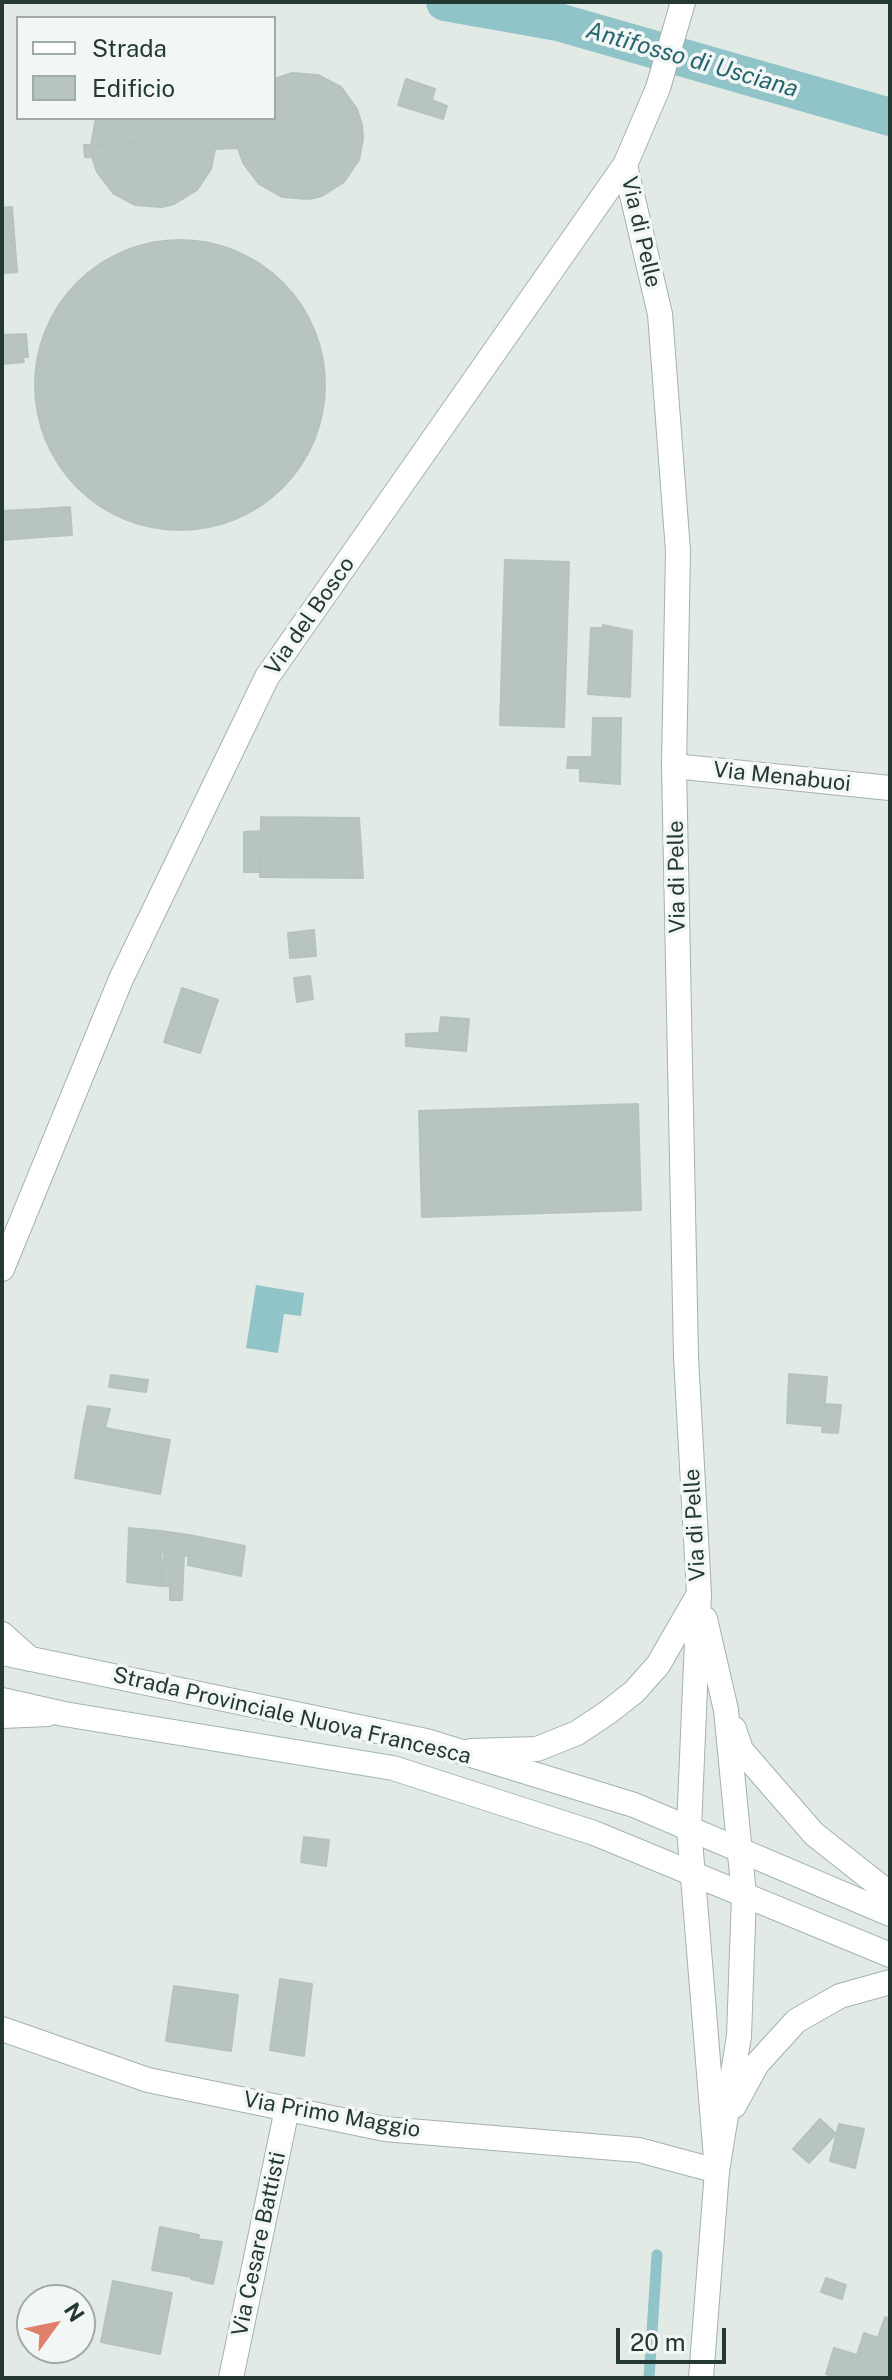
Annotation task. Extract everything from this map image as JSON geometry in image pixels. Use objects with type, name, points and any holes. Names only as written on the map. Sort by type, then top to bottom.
[{"type":"street","name":"Via del Bosco","points":[[2,1269],[121,979],[267,677],[625,165],[658,88],[680,12]]},
{"type":"street","name":"Via di Pelle","points":[[625,165],[660,314],[678,551],[674,766],[686,1357],[699,1594],[689,1828],[717,2171]]},
{"type":"street","name":"Via Menabuoi","points":[[674,766],[890,788]]},
{"type":"street","name":"Via di Pelle","points":[[699,1594],[726,1710],[744,1895],[739,2036],[717,2171],[701,2378]]},
{"type":"street","name":"Via di Pelle","points":[[458,1751],[537,1749],[577,1733],[634,1692],[658,1665],[699,1594]]},
{"type":"street","points":[[2,1634],[30,1659]]},
{"type":"street","name":"Strada Provinciale Nuova Francesca","points":[[2,1653],[426,1741],[634,1805],[890,1914]]},
{"type":"street","name":"Strada Provinciale Nuova Francesca","points":[[2,1700],[64,1714],[393,1768],[594,1833],[890,1955]]},
{"type":"street","name":"Via di Pelle","points":[[726,1710],[741,1750],[773,1789],[814,1834],[890,1894]]},
{"type":"street","points":[[2,1716],[64,1714]]},
{"type":"street","name":"Via di Pelle","points":[[725,2122],[757,2064],[796,2021],[840,1996],[890,1982]]},
{"type":"street","name":"Via Primo Maggio","points":[[2,2029],[148,2080],[385,2129],[639,2150],[717,2171]]},
{"type":"street","name":"Via Cesare Battisti","points":[[231,2378],[287,2109]]},
{"type":"water","points":[[256,1285],[304,1293],[301,1316],[284,1314],[278,1353],[246,1348]]},
{"type":"building","points":[[292,73],[318,75],[341,87],[357,109],[362,125],[237,134],[240,120],[276,120],[276,78]]},
{"type":"building","points":[[406,79],[435,89],[432,100],[447,106],[443,119],[398,105]]},
{"type":"building","points":[[96,120],[211,120],[215,136],[91,145]]},
{"type":"building","points":[[211,120],[240,120],[237,134],[215,136]]},
{"type":"building","points":[[362,125],[363,139],[238,148],[237,134]]},
{"type":"building","points":[[237,134],[238,148],[215,149],[215,136]]},
{"type":"building","points":[[215,136],[215,149],[92,157],[90,147]]},
{"type":"building","points":[[363,139],[359,160],[344,182],[322,196],[309,199],[282,197],[259,184],[243,163],[238,148]]},
{"type":"building","points":[[84,145],[91,145],[92,157],[85,157]]},
{"type":"building","points":[[215,149],[211,169],[197,190],[174,204],[162,207],[135,205],[113,193],[97,172],[92,157]]},
{"type":"building","points":[[12,207],[17,272],[2,273],[2,208]]},
{"type":"building","points":[[180,240],[208,243],[248,257],[272,273],[292,293],[314,330],[322,357],[325,385],[322,413],[308,453],[292,477],[272,497],[235,519],[208,527],[180,530],[152,527],[112,513],[88,497],[68,477],[46,440],[38,413],[35,385],[38,357],[52,317],[68,293],[88,273],[125,251],[152,243]]},
{"type":"building","points":[[26,334],[28,357],[23,357],[24,362],[2,364],[2,335]]},
{"type":"building","points":[[70,507],[72,535],[41,537],[39,509]]},
{"type":"building","points":[[39,509],[41,537],[2,540],[2,511]]},
{"type":"building","points":[[505,560],[569,562],[564,727],[500,725]]},
{"type":"building","points":[[603,625],[632,631],[630,697],[588,694],[591,628],[603,628]]},
{"type":"building","points":[[593,718],[621,718],[620,784],[580,781],[580,768],[567,768],[568,757],[592,757]]},
{"type":"building","points":[[261,817],[359,818],[363,878],[260,877]]},
{"type":"building","points":[[261,831],[261,872],[244,872],[244,832]]},
{"type":"building","points":[[314,930],[316,956],[290,958],[288,933]]},
{"type":"building","points":[[310,976],[313,999],[297,1002],[294,978]]},
{"type":"building","points":[[182,988],[218,1000],[200,1053],[164,1042]]},
{"type":"building","points":[[441,1017],[469,1019],[466,1051],[406,1046],[406,1034],[439,1033]]},
{"type":"building","points":[[638,1104],[641,1210],[422,1217],[419,1111]]},
{"type":"building","points":[[789,1374],[827,1377],[823,1426],[787,1423]]},
{"type":"building","points":[[111,1375],[148,1380],[146,1392],[109,1387]]},
{"type":"building","points":[[825,1404],[841,1405],[838,1433],[822,1432]]},
{"type":"building","points":[[88,1406],[110,1409],[105,1428],[84,1424]]},
{"type":"building","points":[[84,1424],[170,1440],[160,1494],[75,1478]]},
{"type":"building","points":[[129,1528],[161,1531],[161,1586],[127,1582]]},
{"type":"building","points":[[161,1531],[189,1535],[188,1556],[161,1552]]},
{"type":"building","points":[[189,1535],[245,1546],[241,1576],[188,1565]]},
{"type":"building","points":[[164,1552],[184,1556],[182,1600],[170,1600],[170,1586],[161,1586]]},
{"type":"building","points":[[304,1837],[329,1840],[326,1866],[301,1862]]},
{"type":"building","points":[[280,1979],[312,1984],[304,2056],[270,2050]]},
{"type":"building","points":[[174,1986],[238,1995],[231,2051],[166,2041]]},
{"type":"building","points":[[820,2119],[836,2134],[809,2163],[793,2149]]},
{"type":"building","points":[[839,2124],[864,2129],[855,2168],[830,2161]]},
{"type":"building","points":[[160,2227],[199,2235],[191,2277],[152,2270]]},
{"type":"building","points":[[198,2239],[222,2242],[213,2284],[191,2279]]},
{"type":"building","points":[[826,2278],[846,2285],[842,2299],[821,2292]]},
{"type":"building","points":[[113,2281],[172,2293],[160,2354],[101,2342]]},
{"type":"building","points":[[885,2317],[890,2319],[890,2366],[871,2359]]},
{"type":"building","points":[[864,2333],[878,2338],[871,2359],[890,2366],[888,2378],[837,2378],[826,2374],[834,2348],[857,2355]]},
{"type":"waterway","name":"Antifosso di Usciana","points":[[445,2],[558,22],[890,117]]},
{"type":"waterway","points":[[649,2378],[657,2255]]}]
